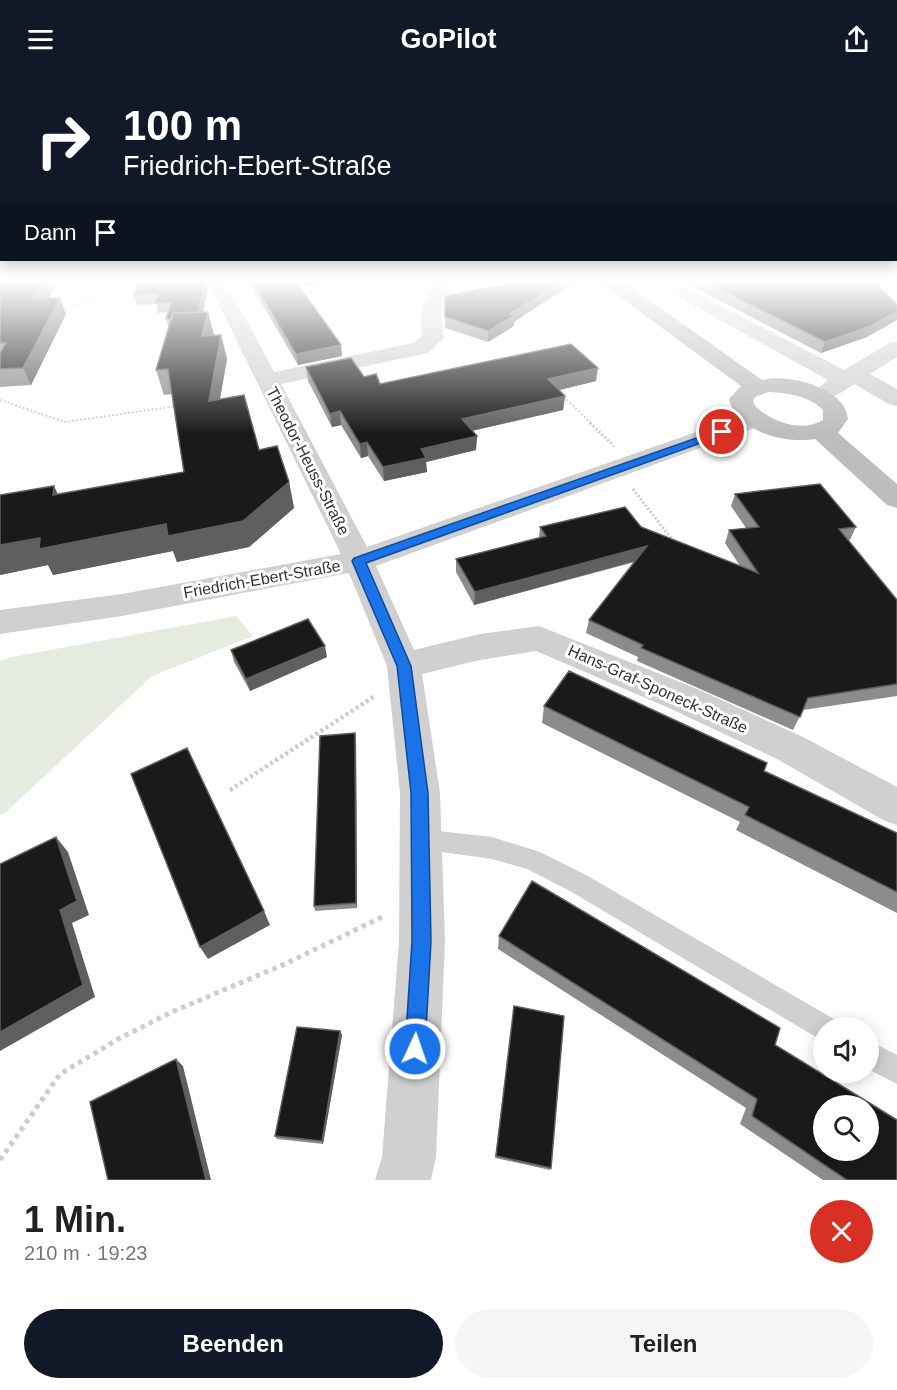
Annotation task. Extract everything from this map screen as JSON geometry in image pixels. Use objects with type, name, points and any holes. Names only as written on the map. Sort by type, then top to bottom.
[{"type":"main road","points":[[680,331],[757,387]]},
{"type":"main road","points":[[781,385],[800,388],[819,395],[836,411],[836,419],[831,426],[821,431],[794,433],[772,429],[754,420],[745,413],[741,405],[742,397],[757,387],[781,385]]},
{"type":"main road","points":[[821,431],[897,499]]},
{"type":"street","name":"Theodor-Heuss-Straße","points":[[243,331],[358,561],[405,671],[420,793],[422,941],[409,1145],[403,1180]]},
{"type":"street","points":[[268,380],[420,348],[433,338],[432,331]]},
{"type":"street","points":[[760,331],[897,399]]},
{"type":"street","points":[[819,395],[897,348]]},
{"type":"street","name":"Friedrich-Ebert-Straße","points":[[0,622],[122,605],[358,561],[754,420]]},
{"type":"street","name":"Hans-Graf-Sponeck-Straße","points":[[405,671],[480,647],[538,638],[682,698],[790,748],[897,807]]},
{"type":"lane","points":[[420,839],[492,848],[532,860],[578,883],[813,1021]]},
{"type":"lane","points":[[879,1059],[897,1070]]},
{"type":"path","points":[[560,393],[616,448]]},
{"type":"path","points":[[0,400],[65,422],[181,405]]},
{"type":"path","points":[[630,486],[679,549]]},
{"type":"path","points":[[230,790],[405,671]]},
{"type":"path","points":[[0,1160],[60,1074],[120,1038],[174,1011],[285,964],[421,898]]},
{"type":"shaded area","points":[[236,616],[253,636],[152,676],[6,812],[0,815],[0,661],[11,657]]},
{"type":"building","points":[[0,331],[42,331],[23,368],[0,369],[0,353],[6,343],[0,343]]},
{"type":"building","points":[[168,331],[203,331],[202,336],[221,335],[209,401],[244,395],[259,450],[277,446],[289,482],[243,521],[168,536],[166,524],[39,549],[40,538],[0,545],[0,495],[54,486],[53,495],[184,472],[168,369],[156,370]]},
{"type":"building","points":[[283,331],[331,331],[341,345],[296,354]]},
{"type":"building","points":[[804,331],[855,331],[825,342]]},
{"type":"building","points":[[571,344],[598,368],[548,379],[565,396],[462,419],[477,436],[421,449],[426,458],[383,467],[367,442],[360,444],[340,411],[330,414],[306,367],[351,358],[364,377],[376,374],[380,384]]},
{"type":"building","points":[[820,484],[856,527],[839,529],[897,600],[897,684],[808,698],[800,717],[641,648],[643,645],[589,620],[647,546],[475,592],[456,559],[546,536],[540,527],[625,507],[641,527],[758,573],[729,530],[759,527],[735,494]]},
{"type":"building","points":[[308,619],[325,646],[246,679],[231,650]]},
{"type":"building","points":[[569,671],[767,763],[764,771],[897,833],[897,892],[745,815],[749,807],[544,706]]},
{"type":"building","points":[[355,733],[356,903],[314,906],[320,736]]},
{"type":"building","points":[[187,748],[264,911],[200,947],[131,774]]},
{"type":"building","points":[[56,837],[77,901],[60,910],[83,985],[0,1032],[0,864]]},
{"type":"building","points":[[532,881],[780,1028],[775,1045],[813,1068],[813,1083],[837,1083],[856,1095],[813,1095],[813,1157],[752,1116],[757,1099],[499,936]]},
{"type":"building","points":[[514,1006],[564,1016],[551,1168],[496,1156]]},
{"type":"building","points":[[297,1027],[340,1031],[322,1141],[275,1136]]},
{"type":"building","points":[[176,1059],[206,1180],[108,1180],[90,1102]]},
{"type":"building","points":[[879,1109],[897,1120],[897,1180],[847,1180],[819,1161],[879,1161]]},
{"type":"route","points":[[415,1049],[422,941],[420,793],[404,666],[358,561],[722,432]]}]
